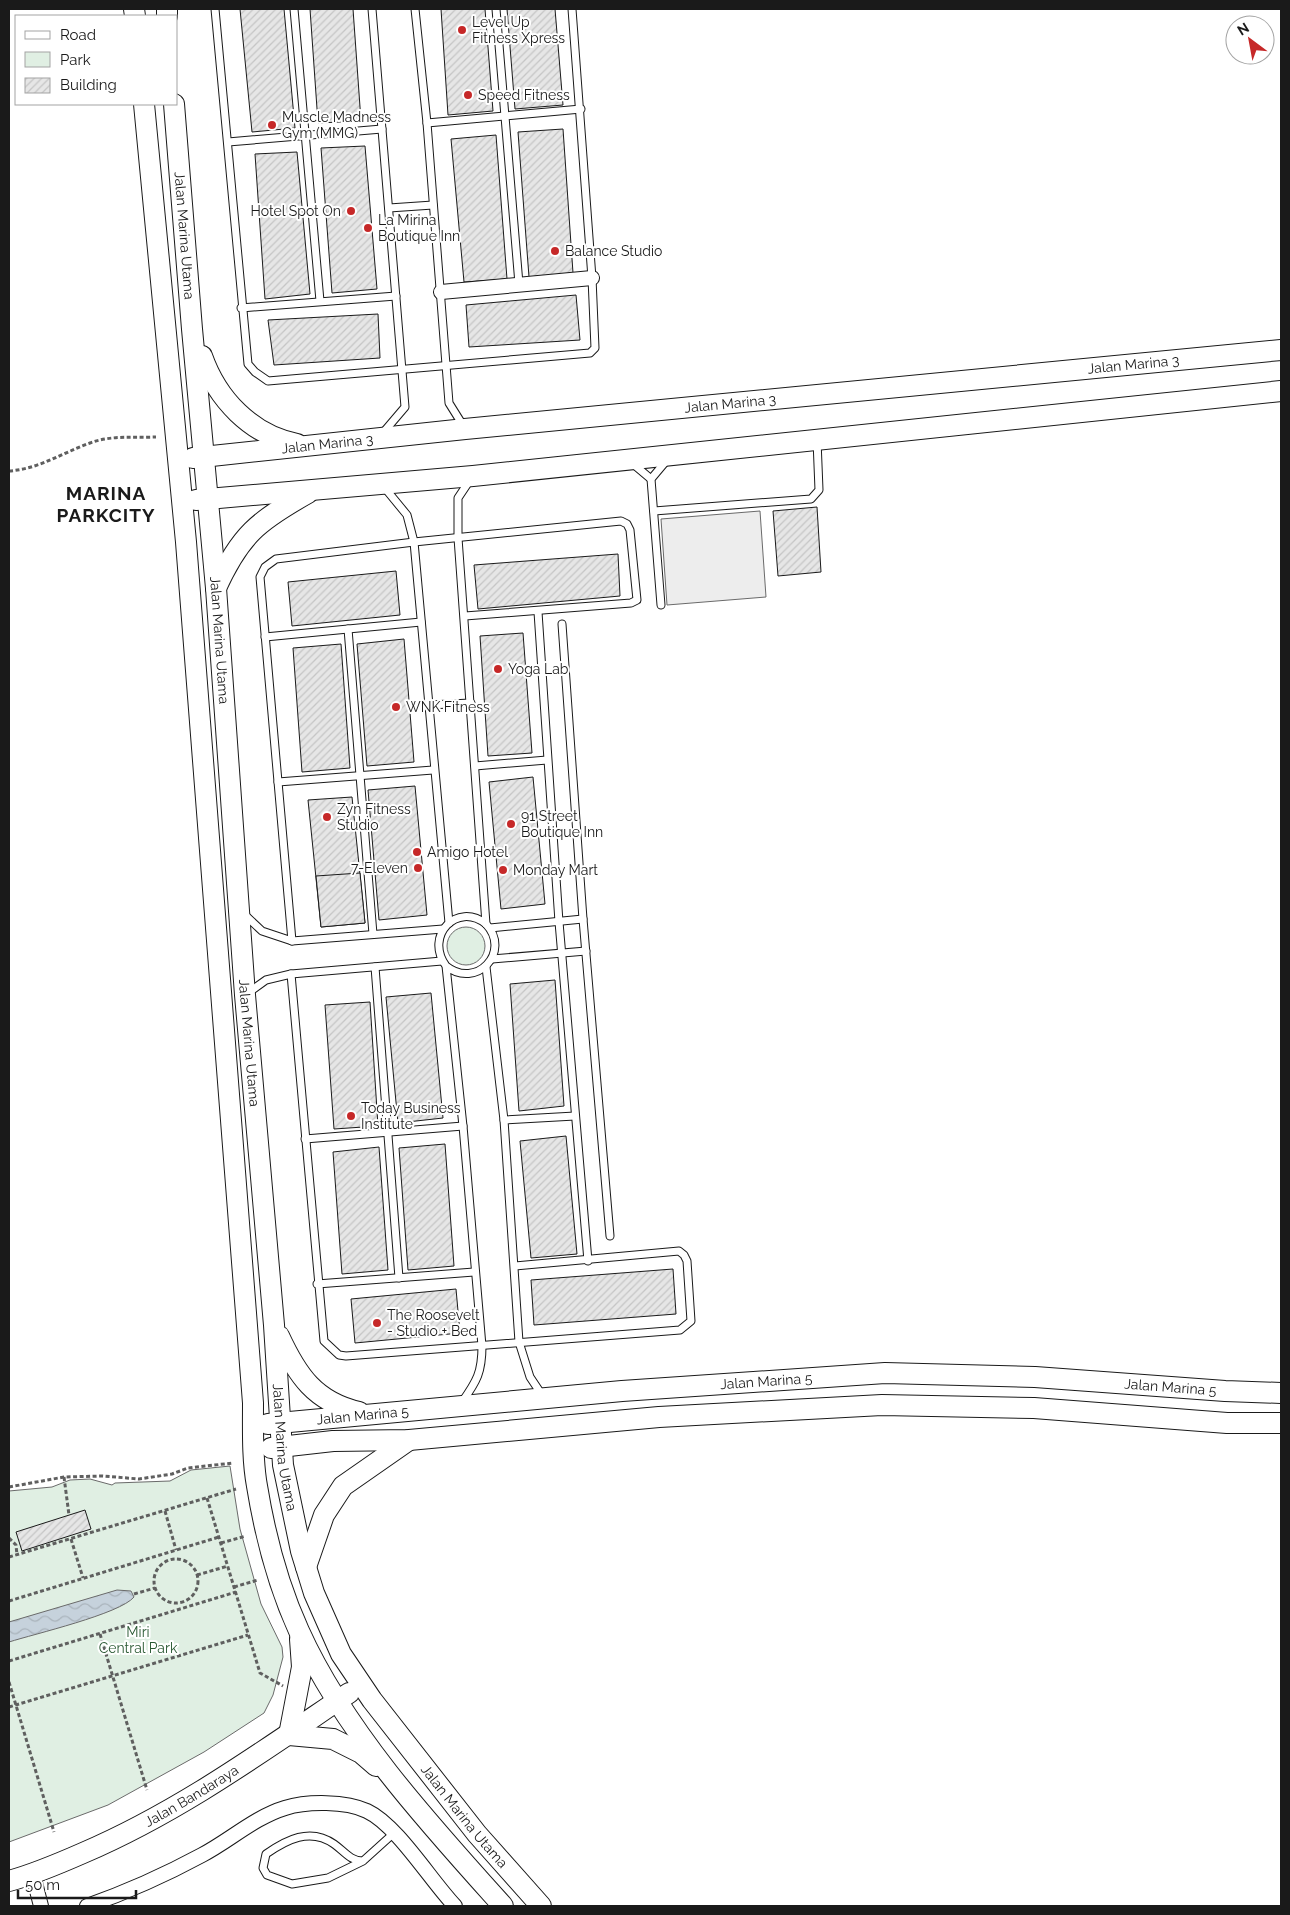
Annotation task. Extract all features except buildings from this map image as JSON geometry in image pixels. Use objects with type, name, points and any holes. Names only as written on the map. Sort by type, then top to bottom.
[{"type":"street","name":"Jalan Marina Utama","points":[[144,105],[179,460],[253,1425],[256,1485],[273,1560],[300,1633],[338,1701],[396,1783],[503,1906]]},
{"type":"street","name":"Jalan Marina Utama","points":[[174,105],[216,588],[245,996],[274,1325],[283,1465],[306,1567],[324,1619],[341,1654],[361,1685],[477,1834],[541,1906]]},
{"type":"street","points":[[441,292],[592,278]]},
{"type":"street","points":[[192,328],[209,376],[237,414],[277,440],[308,446]]},
{"type":"street","name":"Jalan Marina 3","points":[[179,460],[465,429],[1281,350]]},
{"type":"street","points":[[182,501],[473,476],[1281,391]]},
{"type":"street","points":[[216,588],[226,565],[250,531],[270,514],[311,491]]},
{"type":"street","points":[[274,1325],[290,1359],[310,1388],[320,1397],[341,1408],[370,1414]]},
{"type":"street","name":"Jalan Marina 5","points":[[253,1425],[543,1397],[885,1373],[1035,1377],[1225,1391],[1281,1393]]},
{"type":"street","name":"Jalan Marina 5","points":[[254,1450],[333,1441],[409,1440],[659,1417],[882,1405],[1034,1408],[1227,1422],[1281,1423]]},
{"type":"street","points":[[306,1567],[324,1515],[343,1486],[409,1440]]},
{"type":"street","points":[[300,1633],[302,1666],[300,1689],[289,1735],[333,1739],[361,1753],[396,1783]]},
{"type":"street","name":"Jalan Bandaraya","points":[[9,1880],[33,1875],[117,1838],[201,1792],[289,1735],[361,1685]]},
{"type":"street","points":[[87,1906],[121,1894],[194,1859],[284,1808],[324,1803],[367,1811],[394,1833],[454,1906]]},
{"type":"street","points":[[33,1875],[41,1906]]},
{"type":"lane","points":[[215,9],[248,364],[254,372],[268,381],[446,368],[590,354],[595,348],[581,109],[572,9]]},
{"type":"lane","points":[[294,9],[307,136],[320,302]]},
{"type":"lane","points":[[372,9],[405,407],[378,438]]},
{"type":"lane","points":[[415,9],[427,123],[449,404],[465,429]]},
{"type":"lane","points":[[496,9],[519,284]]},
{"type":"lane","points":[[427,123],[581,109]]},
{"type":"lane","points":[[228,142],[382,129]]},
{"type":"lane","points":[[389,208],[433,205]]},
{"type":"lane","points":[[242,308],[396,296]]},
{"type":"lane","points":[[654,511],[811,499],[819,490],[817,440]]},
{"type":"lane","points":[[651,479],[672,454]]},
{"type":"lane","points":[[628,459],[651,479],[661,605]]},
{"type":"lane","points":[[245,996],[266,980],[291,974],[444,963],[451,970],[465,974],[480,972],[492,959],[496,942],[488,926],[458,538],[458,498],[473,476]]},
{"type":"lane","points":[[382,484],[407,515],[414,542],[421,622],[446,926],[438,945],[444,963],[463,1126],[474,1272],[482,1346],[482,1366],[477,1381],[460,1405]]},
{"type":"lane","points":[[292,941],[264,637],[260,577],[265,567],[276,559],[414,542],[621,522],[627,524],[630,530],[637,600],[631,603],[538,612],[464,616]]},
{"type":"lane","points":[[538,612],[559,922],[588,1261]]},
{"type":"lane","points":[[264,637],[421,622]]},
{"type":"lane","points":[[562,624],[583,919],[610,1236]]},
{"type":"lane","points":[[348,629],[358,776],[373,934]]},
{"type":"lane","points":[[428,705],[471,703]]},
{"type":"lane","points":[[476,766],[547,760]]},
{"type":"lane","points":[[278,782],[433,770]]},
{"type":"lane","points":[[240,910],[262,931],[292,941],[446,926],[468,917],[488,926],[583,919]]},
{"type":"lane","points":[[492,959],[586,951]]},
{"type":"lane","points":[[375,967],[399,1278]]},
{"type":"lane","points":[[486,967],[504,1120],[519,1342],[530,1377],[543,1397]]},
{"type":"lane","points":[[291,974],[317,1284],[324,1341],[339,1354],[346,1356],[680,1330],[691,1321],[687,1261],[684,1255],[679,1252],[515,1266]]},
{"type":"lane","points":[[504,1120],[575,1116]]},
{"type":"lane","points":[[305,1139],[463,1126]]},
{"type":"lane","points":[[317,1284],[474,1272]]},
{"type":"lane","points":[[363,1861],[355,1861],[333,1843],[310,1835],[287,1839],[266,1854],[263,1868],[267,1875],[292,1884],[328,1878],[363,1861],[394,1833]]},
{"type":"path","points":[[9,471],[22,470],[45,463],[90,443],[116,436],[156,438]]},
{"type":"path","points":[[9,1486],[64,1477],[103,1476],[139,1479],[172,1474],[188,1468],[233,1463]]},
{"type":"path","points":[[64,1477],[69,1515]]},
{"type":"path","points":[[9,1557],[236,1489]]},
{"type":"path","points":[[207,1498],[260,1673],[278,1685],[300,1689]]},
{"type":"path","points":[[164,1511],[176,1550]]},
{"type":"path","points":[[221,1543],[246,1536]]},
{"type":"path","points":[[9,1601],[219,1537]]},
{"type":"path","points":[[9,1538],[16,1545],[17,1555]]},
{"type":"path","points":[[71,1539],[83,1578]]},
{"type":"path","points":[[171,1559],[185,1560],[191,1564],[197,1575],[196,1590],[185,1601],[170,1602],[163,1599],[155,1588],[155,1572],[159,1566],[171,1559]]},
{"type":"path","points":[[197,1575],[228,1566]]},
{"type":"path","points":[[234,1587],[258,1580]]},
{"type":"path","points":[[134,1594],[155,1588]]},
{"type":"path","points":[[9,1661],[236,1592]]},
{"type":"path","points":[[100,1634],[147,1790]]},
{"type":"path","points":[[9,1707],[248,1635]]},
{"type":"path","points":[[9,1682],[54,1832]]},
{"type":"green space","points":[[466,927],[479,933],[485,946],[479,959],[466,965],[453,959],[447,946],[453,933]]},
{"type":"green space","name":"Miri Central Park","points":[[230,1466],[240,1529],[261,1604],[282,1647],[283,1657],[273,1695],[264,1713],[204,1752],[108,1805],[9,1842],[9,1491],[52,1487],[70,1480],[90,1479],[112,1485],[115,1483],[170,1481],[191,1470]]},
{"type":"shaded area","points":[[760,511],[766,597],[667,605],[661,519]]},
{"type":"water","points":[[117,1590],[131,1591],[134,1597],[126,1603],[95,1617],[9,1642],[9,1622]]},
{"type":"place","name":"Level Up Fitness Xpress","points":[[462,30]]},
{"type":"place","name":"Speed Fitness","points":[[468,95]]},
{"type":"place","name":"Muscle Madness Gym (MMG)","points":[[272,125]]},
{"type":"place","name":"Hotel Spot On","points":[[351,211]]},
{"type":"place","name":"La Mirina Boutique Inn","points":[[368,228]]},
{"type":"place","name":"Balance Studio","points":[[555,251]]},
{"type":"place","name":"Yoga Lab","points":[[498,669]]},
{"type":"place","name":"WNK Fitness","points":[[396,707]]},
{"type":"place","name":"Zyn Fitness Studio","points":[[327,817]]},
{"type":"place","name":"91 Street Boutique Inn","points":[[511,824]]},
{"type":"place","name":"Amigo Hotel","points":[[417,852]]},
{"type":"place","name":"7-Eleven","points":[[418,868]]},
{"type":"place","name":"Monday Mart","points":[[503,870]]},
{"type":"place","name":"Today Business Institute","points":[[351,1116]]},
{"type":"place","name":"The Roosevelt - Studio + Bed","points":[[377,1323]]},
{"type":"district","name":"MARINA PARKCITY","points":[[106,504]]}]
